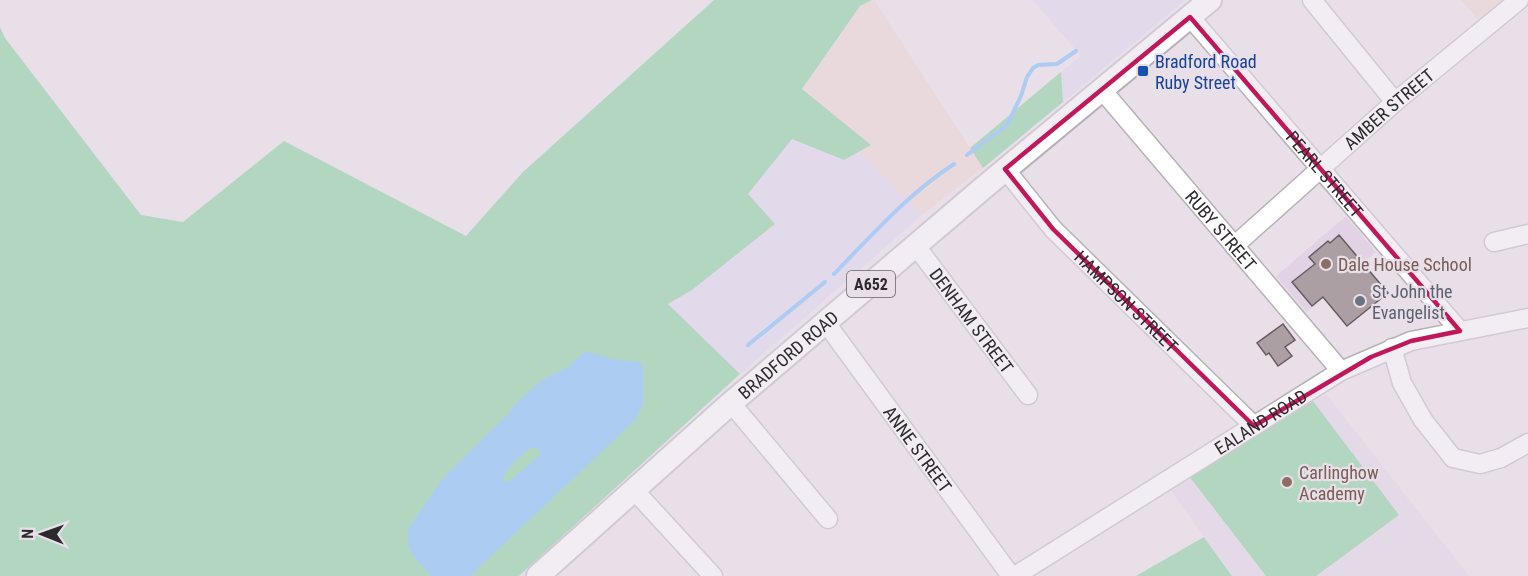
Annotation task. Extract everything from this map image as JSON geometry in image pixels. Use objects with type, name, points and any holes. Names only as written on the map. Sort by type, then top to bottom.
[{"type":"main road","name":"BRADFORD ROAD","points":[[538,576],[731,403],[1005,169],[1210,0]]},
{"type":"street","name":"AMBER STREET","points":[[1234,246],[1395,102],[1519,0]]},
{"type":"street","points":[[1317,2],[1395,102]]},
{"type":"street","name":"PEARL STREET","points":[[1190,16],[1460,331]]},
{"type":"street","name":"RUBY STREET","points":[[1102,90],[1341,371]]},
{"type":"street","name":"HAMPSON STREET","points":[[1005,169],[1053,229],[1254,426]]},
{"type":"street","points":[[1494,242],[1528,234]]},
{"type":"street","name":"DENHAM STREET","points":[[916,246],[1028,395]]},
{"type":"street","name":"EALAND ROAD","points":[[1013,576],[1341,371],[1411,341],[1528,318]]},
{"type":"street","name":"ANNE STREET","points":[[826,323],[1013,576]]},
{"type":"street","points":[[1392,348],[1402,383],[1423,420],[1453,458],[1480,464],[1501,458],[1528,443]]},
{"type":"street","points":[[731,403],[828,519]]},
{"type":"street","points":[[634,490],[713,576]]},
{"type":"highlighted area","points":[[1190,17],[1460,331],[1411,341],[1371,357],[1254,426],[1053,229],[1005,169]]},
{"type":"shaded area","points":[[874,0],[983,168],[922,215],[859,151],[870,145],[802,89],[860,6]]},
{"type":"shaded area","points":[[1033,0],[1185,0],[1063,102],[1061,72],[1081,56]]},
{"type":"shaded area","points":[[1461,0],[1504,0],[1479,20]]},
{"type":"shaded area","points":[[792,138],[843,160],[859,151],[922,215],[740,374],[668,304],[692,290],[774,224],[748,195]]},
{"type":"shaded area","name":"Dale House School","points":[[1346,216],[1376,252],[1307,312],[1276,276]]},
{"type":"shaded area","name":"Carlinghow Academy","points":[[1326,394],[1469,576],[1233,576],[1169,488]]},
{"type":"green space","points":[[714,0],[872,0],[860,6],[802,89],[871,145],[844,160],[792,139],[748,194],[775,224],[692,290],[668,304],[740,374],[519,576],[0,576],[0,27],[5,38],[141,215],[183,222],[284,141],[466,236],[523,172]]},
{"type":"green space","points":[[1061,72],[1063,102],[983,168],[970,148]]},
{"type":"green space","name":"Carlinghow Academy","points":[[1313,401],[1399,515],[1316,576],[1266,576],[1189,476]]},
{"type":"green space","points":[[1204,537],[1232,576],[1136,576]]},
{"type":"water","points":[[586,351],[612,359],[639,362],[643,367],[643,405],[634,421],[470,576],[431,576],[412,554],[408,545],[408,529],[442,479],[508,414],[519,400],[542,380],[568,367]],"holes":[[[530,448],[540,449],[540,455],[508,482],[502,481],[510,467]]]},
{"type":"building","points":[[1339,235],[1388,293],[1347,326],[1323,297],[1312,306],[1292,282],[1315,264],[1309,257]]},
{"type":"building","points":[[1283,324],[1295,340],[1285,347],[1292,356],[1278,366],[1269,353],[1266,355],[1257,343]]},
{"type":"waterway","points":[[967,155],[1007,125],[1033,68],[1038,65],[1057,64],[1076,51]]},
{"type":"waterway","points":[[834,274],[921,188],[954,164]]},
{"type":"waterway","points":[[748,345],[825,282]]},
{"type":"place","name":"Bradford Road Ruby Street","points":[[1143,71]]},
{"type":"place","name":"Dale House School","points":[[1326,264]]},
{"type":"place","name":"St John the Evangelist","points":[[1360,301]]},
{"type":"place","name":"Carlinghow Academy","points":[[1287,482]]}]
